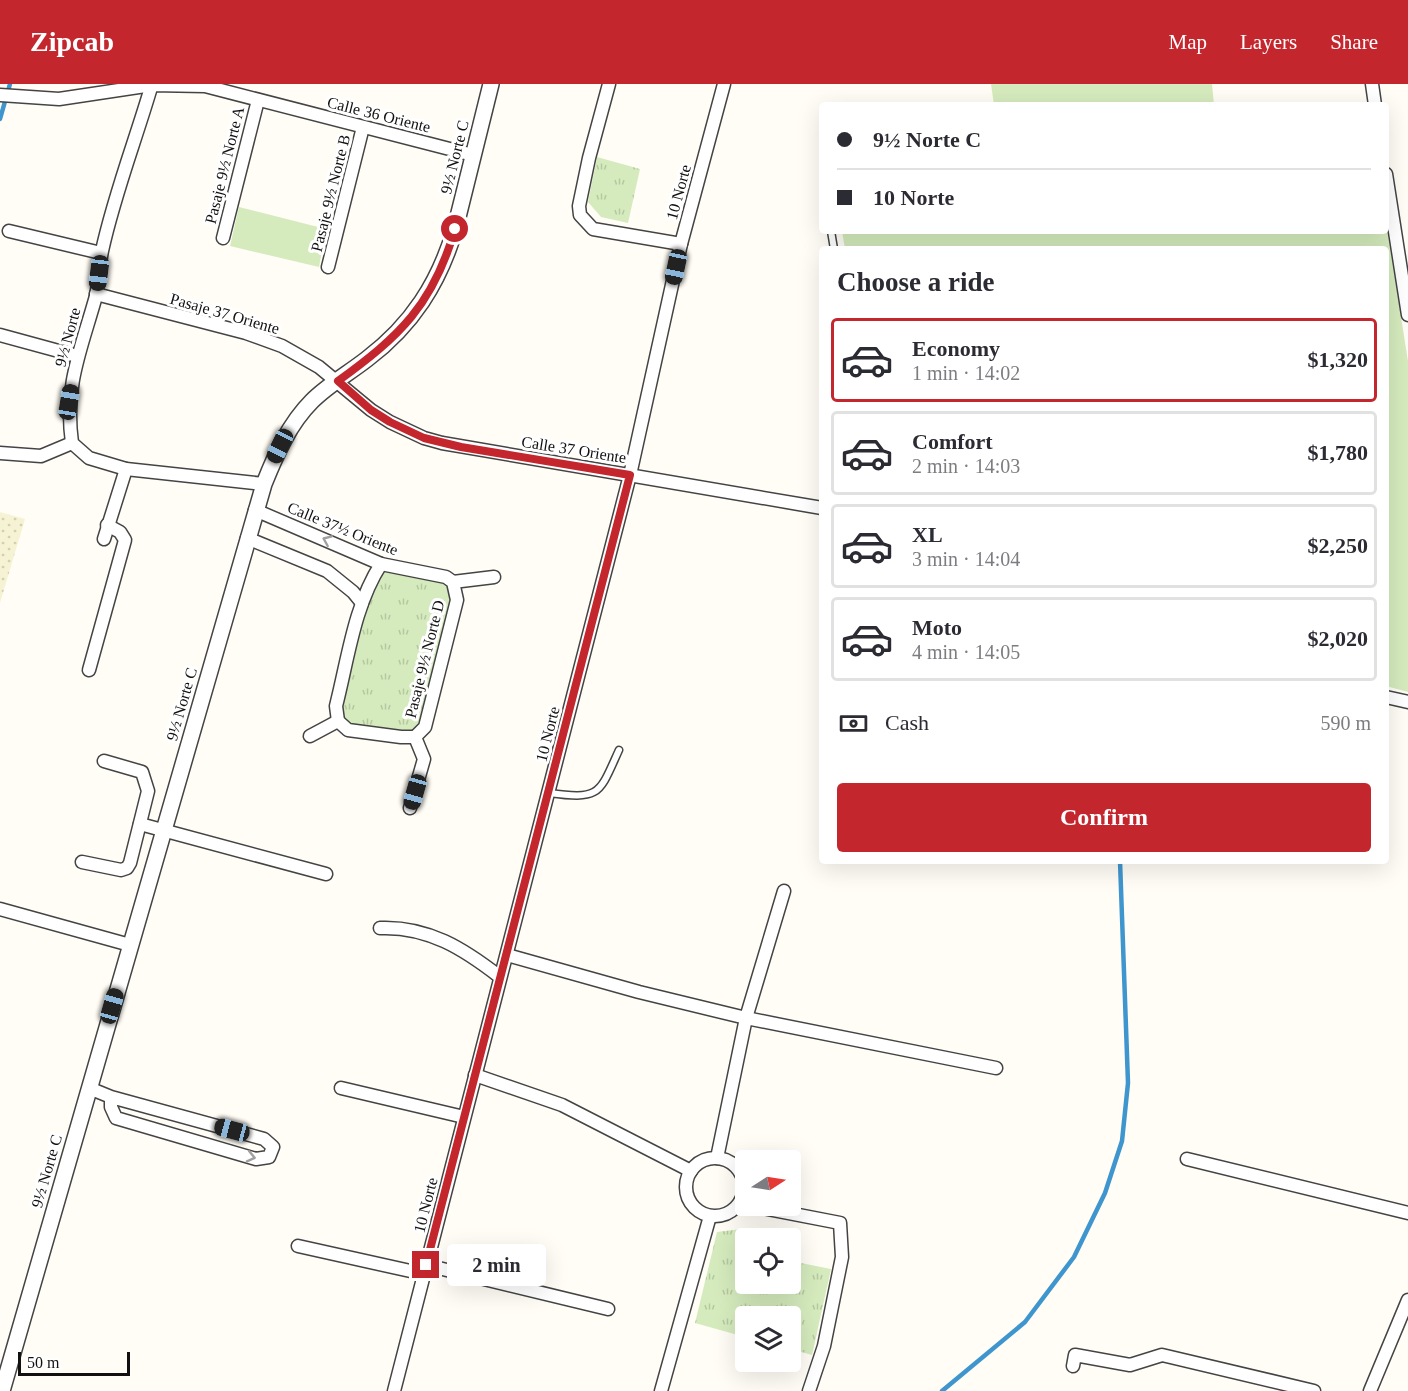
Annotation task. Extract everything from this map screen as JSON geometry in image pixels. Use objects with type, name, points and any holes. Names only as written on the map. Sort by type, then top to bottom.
[{"type":"street","name":"Calle 36 Oriente","points":[[1,95],[59,99],[152,84],[204,86],[473,155]]},
{"type":"street","name":"9½ Norte","points":[[72,443],[69,402],[77,356],[96,294],[101,253],[152,84]]},
{"type":"street","name":"9½ Norte C","points":[[2,1391],[264,484],[280,446],[294,423],[312,401],[396,335],[422,304],[449,249],[491,84]]},
{"type":"street","points":[[609,84],[589,158],[579,215],[593,229],[681,244]]},
{"type":"street","name":"10 Norte","points":[[394,1391],[630,475],[681,244],[724,84]]},
{"type":"street","points":[[1372,84],[1375,102]]},
{"type":"street","name":"Pasaje 9½ Norte A","points":[[223,238],[258,100]]},
{"type":"street","name":"Pasaje 9½ Norte B","points":[[328,267],[363,127]]},
{"type":"street","points":[[1389,193],[1408,315]]},
{"type":"street","points":[[9,231],[101,253]]},
{"type":"street","name":"Pasaje 37 Oriente","points":[[96,294],[264,339],[298,355],[338,381]]},
{"type":"street","points":[[0,335],[77,356]]},
{"type":"street","name":"Calle 37 Oriente","points":[[338,381],[371,410],[424,438],[461,447],[819,507]]},
{"type":"street","points":[[0,453],[41,456],[72,443],[89,458],[126,469],[264,484]]},
{"type":"street","points":[[104,539],[126,469]]},
{"type":"street","name":"Calle 37½ Oriente","points":[[255,510],[381,564],[446,577],[453,582]]},
{"type":"street","points":[[90,670],[126,540],[120,532],[107,525]]},
{"type":"street","points":[[247,538],[327,571],[353,592],[362,603]]},
{"type":"street","points":[[381,564],[370,581],[362,603],[336,706],[338,721],[348,730],[415,737]]},
{"type":"street","points":[[453,582],[494,577]]},
{"type":"street","name":"Pasaje 9½ Norte D","points":[[410,808],[424,759],[415,737],[425,727],[457,600],[453,582]]},
{"type":"street","points":[[1389,698],[1408,702]]},
{"type":"street","points":[[310,736],[338,721]]},
{"type":"street","points":[[82,862],[121,870],[127,868],[148,791],[142,772],[104,761]]},
{"type":"street","points":[[140,824],[326,874]]},
{"type":"street","points":[[717,1158],[746,1017],[784,891]]},
{"type":"street","points":[[0,909],[130,945]]},
{"type":"street","points":[[380,928],[413,930],[455,945],[500,977]]},
{"type":"street","points":[[507,955],[639,992],[746,1017],[996,1068]]},
{"type":"street","points":[[475,1075],[562,1105],[691,1171]]},
{"type":"street","points":[[89,1088],[111,1097],[264,1139],[273,1147],[270,1157],[262,1159],[116,1118],[111,1107],[111,1097]]},
{"type":"street","points":[[341,1088],[464,1117]]},
{"type":"street","points":[[150,1128],[154,1108]]},
{"type":"street","points":[[189,1139],[194,1119]]},
{"type":"street","points":[[227,1150],[232,1130]]},
{"type":"street","points":[[735,1166],[717,1158],[699,1162],[691,1171],[686,1182],[686,1193],[691,1204],[699,1212],[710,1216],[727,1214],[735,1209]]},
{"type":"street","points":[[1186,1159],[1408,1213]]},
{"type":"street","points":[[801,1215],[840,1223],[842,1257],[824,1346],[809,1391]]},
{"type":"street","points":[[661,1391],[710,1216]]},
{"type":"street","points":[[298,1246],[608,1309]]},
{"type":"street","points":[[1370,1391],[1408,1300]]},
{"type":"street","points":[[1073,1366],[1075,1355],[1130,1365],[1162,1355],[1314,1391]]},
{"type":"lane","points":[[549,793],[584,796],[594,792],[602,787],[619,750]]},
{"type":"shaded area","points":[[0,512],[25,519],[0,603]]},
{"type":"green space","points":[[991,84],[1212,84],[1214,102],[994,102]]},
{"type":"green space","points":[[597,157],[640,169],[628,223],[601,217],[588,202]]},
{"type":"green space","points":[[239,207],[326,229],[319,267],[230,246]]},
{"type":"green space","points":[[842,234],[1388,234],[1408,361],[1408,692],[1389,687],[1389,246],[844,246]]},
{"type":"green space","points":[[381,564],[446,577],[456,591],[420,733],[348,730],[336,715],[362,603]]},
{"type":"green space","points":[[735,1230],[735,1294],[801,1294],[801,1263],[831,1269],[812,1355],[801,1352],[801,1306],[735,1306],[735,1334],[695,1323],[717,1232]]},
{"type":"waterway","points":[[0,119],[10,84]]},
{"type":"waterway","points":[[942,1391],[1025,1322],[1074,1257],[1105,1193],[1122,1141],[1128,1083],[1120,864]]},
{"type":"route","points":[[426,1265],[630,475],[461,447],[424,438],[371,410],[338,381],[381,349],[410,320],[422,304],[441,268],[455,229]]}]
